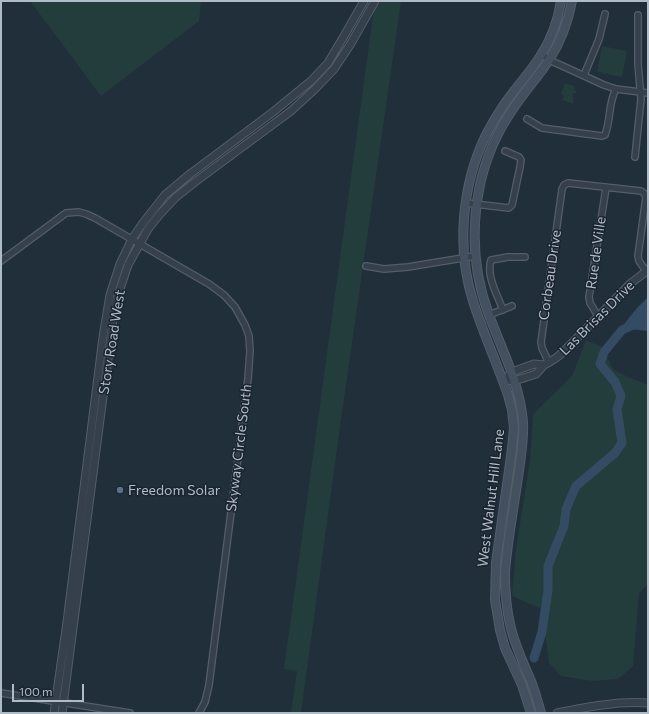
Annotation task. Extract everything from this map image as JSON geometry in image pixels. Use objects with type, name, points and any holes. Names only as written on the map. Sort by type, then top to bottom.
[{"type":"main road","name":"West Walnut Hill Lane","points":[[531,713],[522,685],[505,648],[500,630],[495,582],[496,563],[512,449],[514,428],[512,410],[503,379],[472,299],[464,258],[463,239],[466,203],[470,180],[488,131],[503,106],[542,54],[551,38],[561,1]]},
{"type":"main road","name":"West Walnut Hill Lane","points":[[541,713],[510,625],[506,591],[505,570],[507,550],[522,449],[523,424],[521,407],[512,372],[489,314],[481,287],[475,256],[474,235],[476,204],[484,170],[494,142],[512,110],[550,60],[564,29],[572,1]]},
{"type":"main road","points":[[494,142],[493,133],[504,113],[505,108],[503,106]]},
{"type":"main road","points":[[505,648],[516,645]]},
{"type":"main road","points":[[510,659],[520,656]]},
{"type":"street","name":"Story Road West","points":[[54,713],[101,348],[110,295],[120,264],[132,239],[165,195],[311,81],[328,62],[364,1]]},
{"type":"street","name":"Story Road West","points":[[62,713],[115,304],[128,265],[148,229],[176,197],[291,111],[334,69],[350,45],[375,1]]},
{"type":"street","points":[[584,75],[599,39],[605,14]]},
{"type":"street","points":[[635,157],[641,99],[638,15]]},
{"type":"street","points":[[542,54],[550,60],[604,85],[616,89],[648,93]]},
{"type":"street","points":[[527,119],[542,128],[602,136],[605,135],[611,104],[616,89]]},
{"type":"street","points":[[466,203],[509,208],[512,205],[521,160],[519,157],[505,151]]},
{"type":"street","name":"Corbeau Drive","points":[[547,364],[541,342],[562,189],[564,185],[568,184],[606,188]]},
{"type":"street","points":[[606,188],[640,191],[644,193],[646,197],[638,256],[639,261],[647,270]]},
{"type":"street","name":"Rue de Ville","points":[[598,316],[590,303],[589,297],[606,188]]},
{"type":"street","name":"Skyway Circle South","points":[[1,261],[66,213],[78,212],[86,214],[132,239],[224,295],[235,306],[245,325],[249,336],[250,351],[248,379],[209,685],[205,702],[199,713]]},
{"type":"street","points":[[366,266],[384,269],[408,267],[475,256]]},
{"type":"street","points":[[503,310],[490,279],[490,262],[491,260],[508,257],[525,257]]},
{"type":"street","name":"Las Brisas Drive","points":[[503,379],[514,381],[536,374],[562,353],[631,282],[647,270]]},
{"type":"street","points":[[489,314],[512,306]]},
{"type":"street","points":[[101,348],[109,349]]},
{"type":"street","name":"Las Brisas Drive","points":[[503,379],[512,372],[534,364],[547,364]]},
{"type":"street","points":[[95,399],[103,397]]},
{"type":"street","points":[[1,693],[130,713]]},
{"type":"street","points":[[557,713],[616,703],[648,703]]},
{"type":"green space","points":[[30,1],[201,1],[199,21],[101,96]]},
{"type":"green space","points":[[378,1],[401,1],[301,713],[291,713],[297,671],[284,669],[374,8]]},
{"type":"green space","points":[[602,46],[627,51],[622,77],[597,72]]},
{"type":"green space","points":[[565,83],[574,86],[574,90],[577,91],[572,97],[574,98],[573,104],[562,100],[564,96],[561,94]]},
{"type":"green space","points":[[586,340],[602,347],[613,369],[648,385],[648,585],[639,593],[633,666],[618,679],[592,681],[561,676],[549,663],[544,610],[512,596],[516,549],[530,460],[533,414],[572,376]]},
{"type":"water","points":[[648,297],[648,331],[630,329],[630,322],[616,342],[612,339],[637,308]]},
{"type":"waterway","points":[[534,658],[542,632],[548,590],[548,566],[564,526],[566,509],[576,486],[615,453],[622,443],[617,409],[621,396],[615,382],[600,364],[604,352],[622,330],[642,321],[648,313]]},
{"type":"place","name":"Freedom Solar","points":[[120,490]]}]
